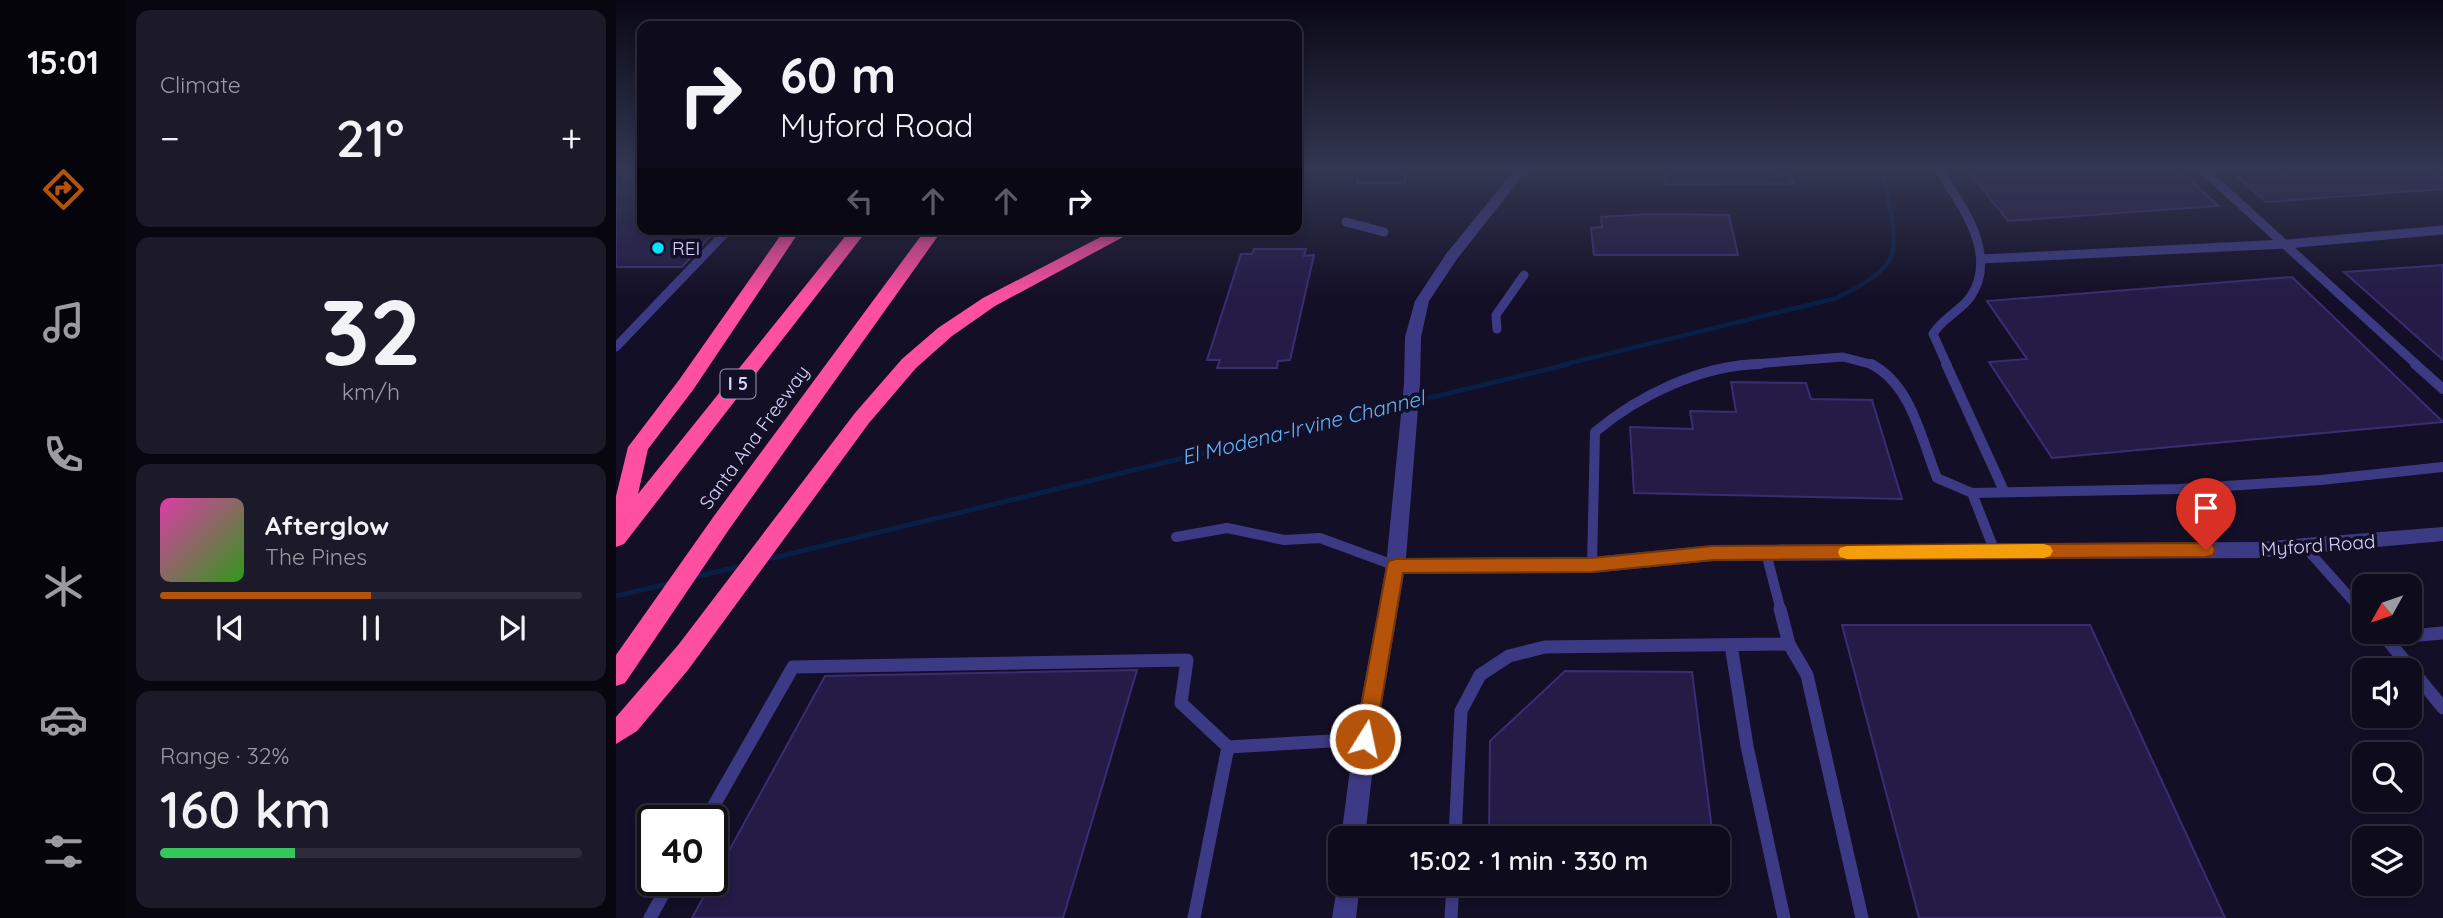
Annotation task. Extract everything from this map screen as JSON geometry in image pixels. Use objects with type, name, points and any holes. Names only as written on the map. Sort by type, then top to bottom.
[{"type":"highway","points":[[617,537],[638,447],[685,385],[789,235]]},
{"type":"highway","name":"I 5","points":[[617,537],[855,235]]},
{"type":"highway","name":"Santa Ana Freeway","points":[[616,676],[722,523],[930,235]]},
{"type":"highway","points":[[616,732],[628,723],[694,644],[790,511],[873,403],[943,333],[989,301],[1035,275],[1118,235]]},
{"type":"street","points":[[1354,826],[1365,739],[1396,566],[1412,384],[1413,337],[1422,301],[1451,257],[1488,211]]},
{"type":"street","name":"Myford Road","points":[[1396,566],[1592,565],[1713,553],[2256,550],[2443,534]]},
{"type":"street","points":[[1344,918],[1347,896]]},
{"type":"lane","points":[[1963,211],[1980,247],[1981,259],[1973,293],[1933,334],[2004,491]]},
{"type":"lane","points":[[2248,211],[2443,389]]},
{"type":"lane","points":[[1346,222],[1384,232]]},
{"type":"lane","points":[[1981,259],[2285,244],[2443,230]]},
{"type":"lane","points":[[616,347],[723,235]]},
{"type":"lane","points":[[1497,329],[1496,315],[1524,275]]},
{"type":"lane","points":[[1592,565],[1594,432],[1611,416],[1655,394],[1698,377],[1747,364],[1793,363],[1836,355],[1856,357],[1875,367],[1889,377],[1902,392],[1937,478],[1972,493],[2179,489],[2321,480],[2443,467]]},
{"type":"lane","points":[[1972,493],[1995,552]]},
{"type":"lane","points":[[1176,537],[1227,528],[1284,540],[1320,538],[1396,566]]},
{"type":"lane","points":[[2304,546],[2352,600]]},
{"type":"lane","points":[[1766,553],[1789,645],[1807,675],[1861,918]]},
{"type":"lane","points":[[2422,634],[2443,633]]},
{"type":"lane","points":[[2391,644],[2443,708]]},
{"type":"lane","points":[[1731,645],[1748,746],[1783,918]]},
{"type":"lane","points":[[1456,826],[1461,711],[1480,675],[1509,656],[1545,647],[1789,645]]},
{"type":"lane","points":[[714,805],[793,667],[1188,660],[1181,703],[1228,747],[1365,739]]},
{"type":"lane","points":[[1194,918],[1228,747]]},
{"type":"lane","points":[[650,918],[662,896]]},
{"type":"lane","points":[[1451,918],[1452,896]]},
{"type":"building","name":"REI","points":[[616,211],[637,211],[637,235],[711,235],[682,267],[616,267]]},
{"type":"building","points":[[2000,211],[2150,211],[2008,221]]},
{"type":"building","points":[[1649,214],[1729,215],[1738,255],[1594,255],[1591,228],[1602,227],[1601,217]]},
{"type":"building","points":[[1254,249],[1306,249],[1304,256],[1314,255],[1290,360],[1278,361],[1277,368],[1217,368],[1220,360],[1207,360],[1241,254],[1252,254]]},
{"type":"building","points":[[2443,265],[2443,360],[2344,272]]},
{"type":"building","points":[[2292,277],[2443,422],[2052,458],[1989,362],[2027,359],[1987,301]]},
{"type":"building","points":[[1731,382],[1806,383],[1811,399],[1872,400],[1902,499],[1634,493],[1630,427],[1693,429],[1690,411],[1736,412]]},
{"type":"building","points":[[1842,625],[2090,625],[2225,918],[1919,918]]},
{"type":"building","points":[[1137,670],[1063,918],[692,918],[704,896],[728,896],[728,852],[825,676]]},
{"type":"building","points":[[1565,671],[1692,672],[1711,826],[1489,826],[1490,741]]},
{"type":"waterway","name":"El Modena-Irvine Channel","points":[[1562,365],[1837,298],[1866,282],[1886,266],[1894,240],[1890,211]]},
{"type":"waterway","name":"El Modena-Irvine Channel","points":[[765,560],[1569,364]]},
{"type":"waterway","name":"El Modena-Irvine Channel","points":[[690,578],[742,566]]},
{"type":"waterway","name":"El Modena-Irvine Channel","points":[[616,596],[671,583]]},
{"type":"slow traffic","points":[[1847,552],[2044,551]]},
{"type":"place","name":"REI","points":[[658,248]]},
{"type":"route","points":[[1365,739],[1396,566],[1592,565],[1713,553],[2206,550]]}]
